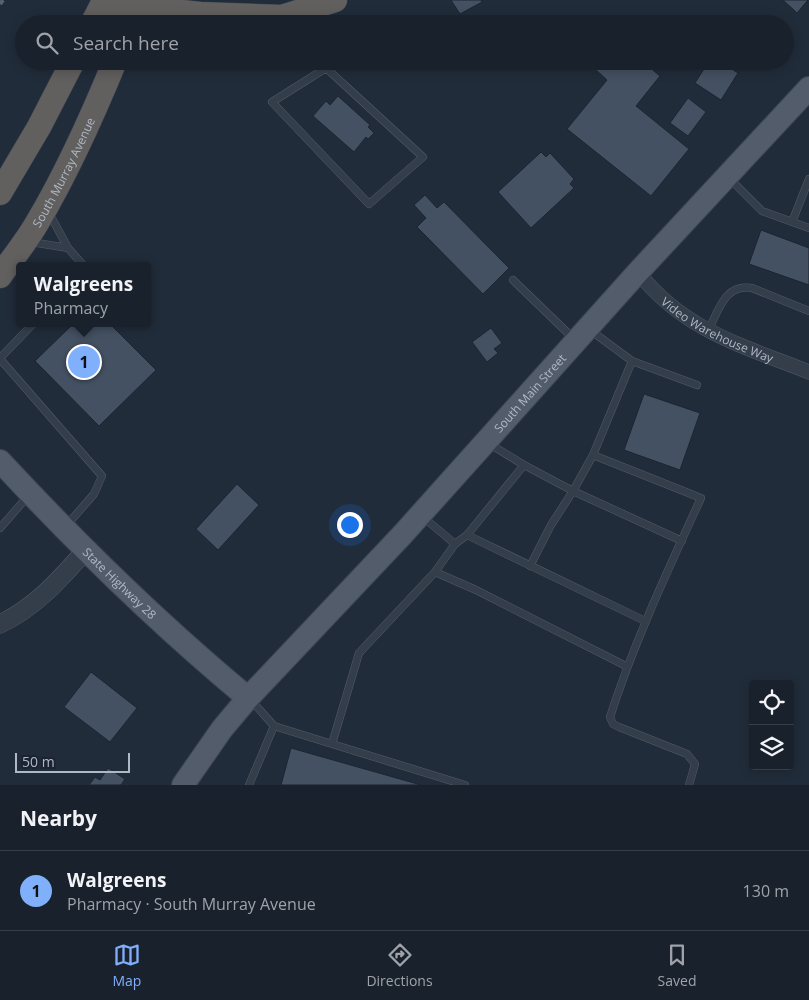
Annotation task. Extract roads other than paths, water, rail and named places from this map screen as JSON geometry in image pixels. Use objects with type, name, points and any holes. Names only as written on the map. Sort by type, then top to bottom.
[{"type":"highway","points":[[297,15],[335,0]]},
{"type":"highway","points":[[100,9],[227,15]]},
{"type":"highway","points":[[0,193],[39,127],[68,70]]},
{"type":"highway","name":"South Murray Avenue","points":[[0,276],[46,208],[82,141],[112,70]]},
{"type":"main road","name":"South Main Street","points":[[183,785],[222,729],[248,698],[420,514],[638,272],[809,88]]},
{"type":"main road","name":"State Highway 28","points":[[0,461],[86,550],[205,662],[248,698]]},
{"type":"street","name":"Video Warehouse Way","points":[[638,272],[664,302],[688,320],[708,331],[809,372]]},
{"type":"street","points":[[0,624],[14,617],[46,594],[86,550]]},
{"type":"lane","points":[[317,70],[272,102],[369,204],[423,157],[329,70]]},
{"type":"lane","points":[[727,176],[762,211],[809,228]]},
{"type":"lane","points":[[792,222],[809,179]]},
{"type":"lane","points":[[46,208],[68,248],[80,262]]},
{"type":"lane","points":[[25,241],[68,248]]},
{"type":"lane","points":[[513,280],[582,335],[632,361],[697,385]]},
{"type":"lane","points":[[708,331],[727,294],[742,287],[752,288],[809,311]]},
{"type":"lane","points":[[30,327],[0,359],[102,476],[94,494],[64,528]]},
{"type":"lane","points":[[530,566],[551,525],[593,455],[632,361]]},
{"type":"lane","points":[[486,441],[524,465],[573,491],[682,541]]},
{"type":"lane","points":[[593,455],[701,498],[626,666],[610,718],[613,724],[687,754],[695,764],[689,785]]},
{"type":"lane","points":[[332,744],[359,653],[435,572],[456,544],[467,535],[524,465]]},
{"type":"lane","points":[[0,528],[30,493]]},
{"type":"lane","points":[[420,514],[456,544]]},
{"type":"lane","points":[[467,535],[645,621]]},
{"type":"lane","points":[[435,572],[476,590],[626,666]]},
{"type":"lane","points":[[248,698],[274,726],[465,785]]},
{"type":"lane","points":[[249,785],[274,726]]},
{"type":"railway","points":[[0,4],[3,0]]},
{"type":"place","name":"Walgreens","points":[[84,362]]}]
